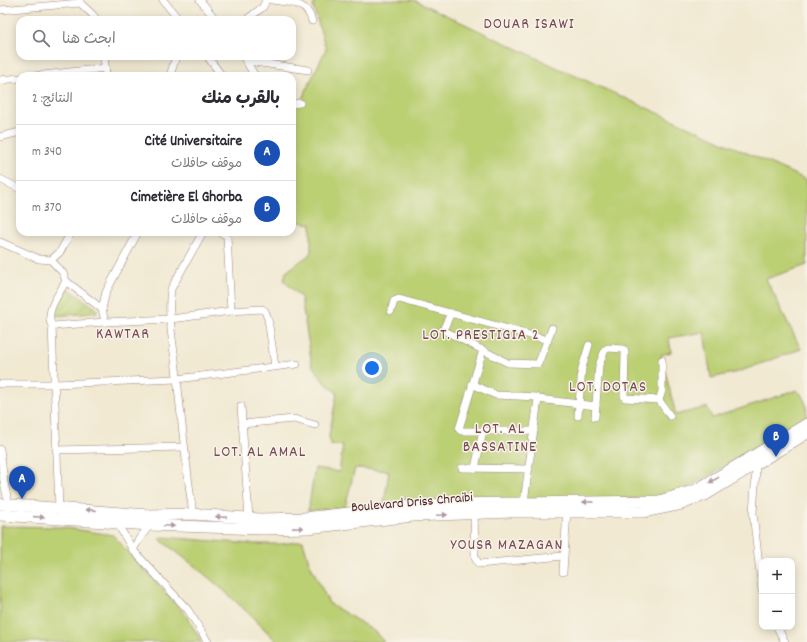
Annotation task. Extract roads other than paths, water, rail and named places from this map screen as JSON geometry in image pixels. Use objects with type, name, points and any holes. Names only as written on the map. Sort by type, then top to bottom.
[{"type":"main road","name":"Boulevard Driss Chraibi","points":[[413,511],[474,513],[643,512],[664,510],[705,495],[771,444],[807,424]]},
{"type":"main road","name":"Boulevard Driss Chraibi","points":[[3,507],[59,508],[149,515],[193,514],[250,518],[304,518],[391,513],[524,502],[659,501],[696,490],[754,464],[807,433]]},
{"type":"main road","name":"Boulevard Driss Chraibi","points":[[3,507],[117,523],[233,529],[308,528],[391,513]]},
{"type":"street","points":[[163,0],[176,16]]},
{"type":"street","points":[[200,0],[213,16]]},
{"type":"street","points":[[251,16],[262,7],[266,0]]},
{"type":"street","points":[[272,0],[305,4],[312,21]]},
{"type":"street","points":[[0,10],[80,2],[94,16]]},
{"type":"street","points":[[105,60],[106,72]]},
{"type":"street","points":[[171,72],[175,60]]},
{"type":"street","points":[[210,60],[219,72]]},
{"type":"street","points":[[246,60],[253,72]]},
{"type":"street","points":[[256,60],[308,70]]},
{"type":"street","points":[[70,72],[106,68]]},
{"type":"street","points":[[0,80],[16,78]]},
{"type":"street","points":[[296,104],[300,103]]},
{"type":"street","points":[[0,137],[16,133]]},
{"type":"street","points":[[0,179],[16,187]]},
{"type":"street","points":[[52,260],[60,252],[69,236]]},
{"type":"street","points":[[105,322],[102,309],[106,292],[136,236]]},
{"type":"street","points":[[193,514],[184,447],[171,319],[171,289],[201,236]]},
{"type":"street","points":[[227,236],[231,310]]},
{"type":"street","points":[[0,242],[39,259],[52,260],[63,272],[66,281],[102,309]]},
{"type":"street","points":[[59,508],[52,326],[49,317],[50,310],[66,281]]},
{"type":"street","points":[[391,311],[394,301],[399,299],[548,340]]},
{"type":"street","points":[[52,326],[171,319],[231,310],[255,309],[265,311],[268,319],[275,366]]},
{"type":"street","points":[[451,313],[443,330],[508,363],[538,364],[552,328]]},
{"type":"street","points":[[578,416],[582,368],[589,345]]},
{"type":"street","points":[[595,417],[599,365],[605,350],[608,348],[623,349],[626,355],[625,398],[659,400]]},
{"type":"street","points":[[483,350],[459,429],[461,431],[534,431]]},
{"type":"street","points":[[659,400],[662,391],[662,360]]},
{"type":"street","points":[[0,384],[55,384],[177,378],[297,364]]},
{"type":"street","points":[[472,384],[496,396],[536,397],[538,399],[596,406]]},
{"type":"street","points":[[524,502],[538,399]]},
{"type":"street","points":[[659,400],[670,416]]},
{"type":"street","points":[[241,406],[250,518]]},
{"type":"street","points":[[242,424],[294,419],[315,425]]},
{"type":"street","points":[[475,468],[482,431]]},
{"type":"street","points":[[56,450],[184,447]]},
{"type":"street","points":[[0,448],[3,507]]},
{"type":"street","points":[[754,464],[756,471],[753,513],[759,564]]},
{"type":"street","points":[[462,468],[529,469]]},
{"type":"street","points":[[563,572],[567,512]]},
{"type":"street","points":[[474,513],[475,558],[479,564],[563,556]]},
{"type":"street","points":[[117,523],[133,550],[188,610],[208,642]]},
{"type":"street","points":[[133,550],[139,539],[150,525]]},
{"type":"street","points":[[779,630],[785,642]]},
{"type":"place","name":"Cimetière El Ghorba","points":[[776,457]]},
{"type":"place","name":"Cité Universitaire","points":[[22,499]]},
{"type":"district","name":"DOUAR ISAWI","points":[[529,24]]},
{"type":"district","name":"KAWTAR","points":[[123,334]]},
{"type":"district","name":"LOT. PRESTIGIA 2","points":[[481,335]]},
{"type":"district","name":"LOT. DOTAS","points":[[608,387]]},
{"type":"district","name":"LOT. AL BASSATINE","points":[[500,438]]},
{"type":"district","name":"LOT. AL AMAL","points":[[260,452]]},
{"type":"district","name":"YOUSR MAZAGAN","points":[[507,545]]}]
